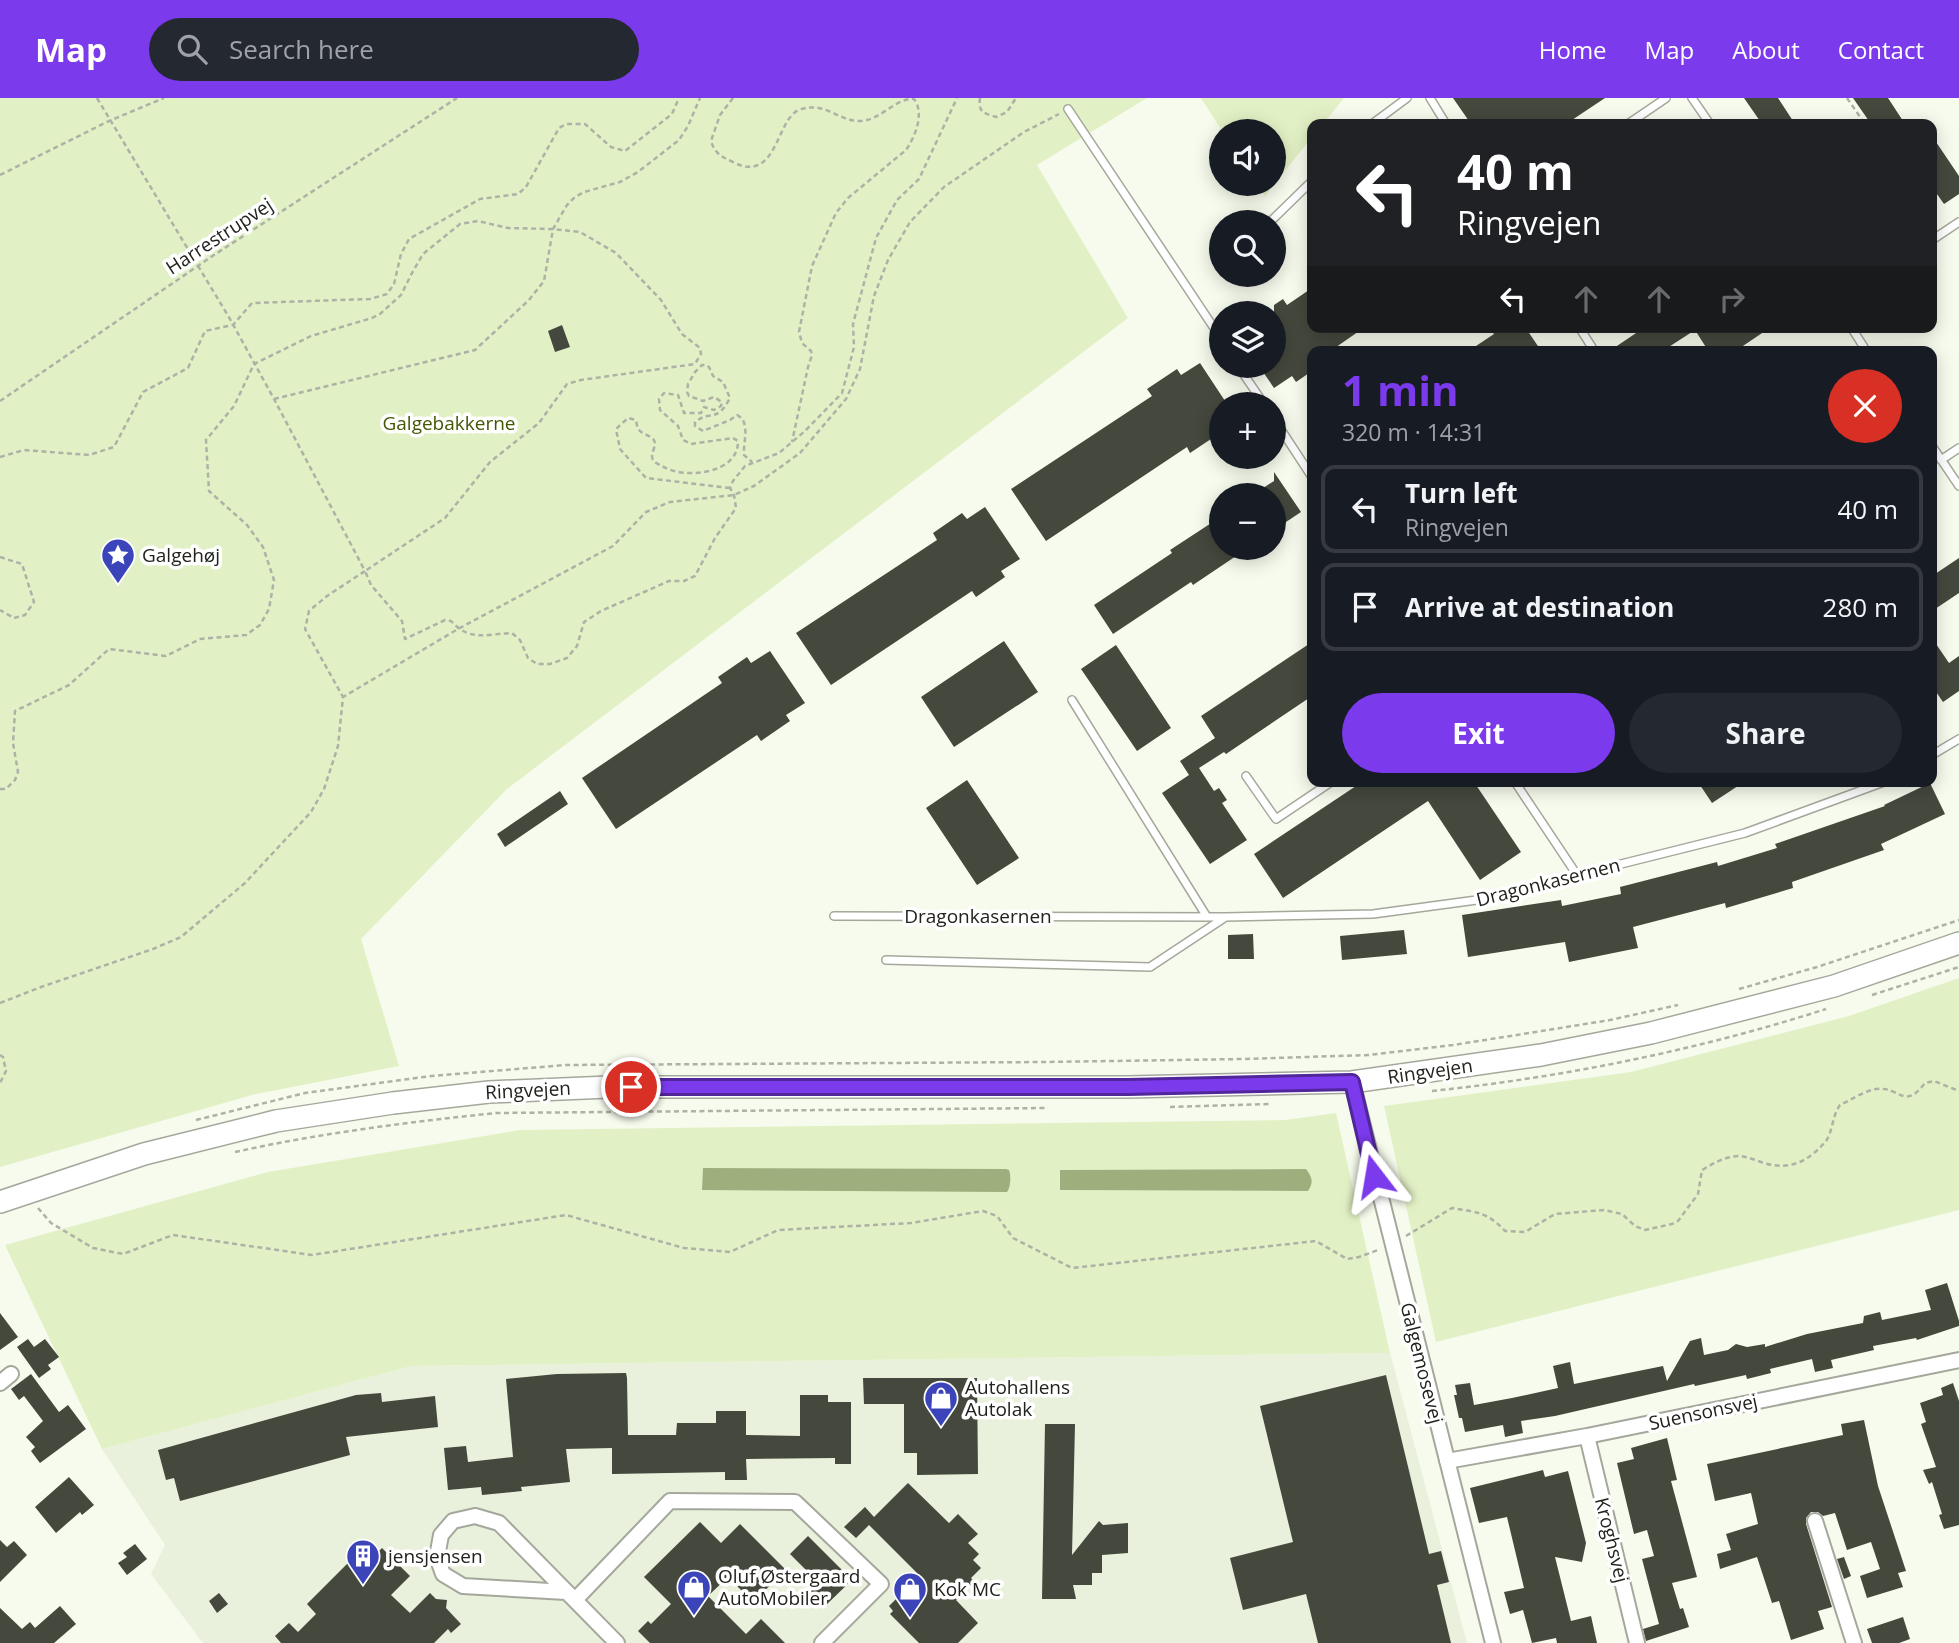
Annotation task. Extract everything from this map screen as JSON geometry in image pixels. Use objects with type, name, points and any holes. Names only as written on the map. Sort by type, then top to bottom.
[{"type":"main road","name":"Ringvejen","points":[[6,1202],[144,1154],[276,1121],[489,1092],[609,1087],[1128,1087],[1352,1082],[1503,1061],[1651,1033],[1834,986],[1959,943]]},
{"type":"street","name":"Galgemosevej","points":[[1352,1082],[1493,1643]]},
{"type":"street","name":"Suensonsvej","points":[[1447,1461],[1587,1436],[1959,1360]]},
{"type":"street","name":"Kroghsvej","points":[[1587,1436],[1637,1643]]},
{"type":"street","points":[[617,1643],[570,1596],[499,1523],[475,1516],[453,1521],[440,1535],[437,1557],[443,1574],[463,1586],[570,1596],[670,1501],[795,1502],[881,1584],[822,1643]]},
{"type":"street","points":[[1815,1521],[1854,1643]]},
{"type":"lane","points":[[1379,119],[1407,98]]},
{"type":"lane","points":[[1430,98],[1443,119]]},
{"type":"lane","points":[[1636,119],[1667,98]]},
{"type":"lane","points":[[1692,98],[1707,119]]},
{"type":"lane","points":[[1068,109],[1209,320]]},
{"type":"lane","points":[[1282,210],[1307,186]]},
{"type":"lane","points":[[1937,237],[1959,222]]},
{"type":"lane","points":[[1286,437],[1307,469]]},
{"type":"lane","points":[[1941,460],[1959,448]]},
{"type":"lane","points":[[1937,454],[1959,486]]},
{"type":"lane","points":[[1072,700],[1207,917]]},
{"type":"lane","points":[[1937,752],[1959,739]]},
{"type":"lane","points":[[1246,776],[1276,819],[1324,787]]},
{"type":"lane","points":[[1518,787],[1577,875]]},
{"type":"lane","name":"Dragonkasernen","points":[[834,916],[1226,917],[1373,914],[1499,897],[1745,834],[1869,787]]},
{"type":"lane","points":[[886,960],[1150,967],[1226,917]]},
{"type":"path","points":[[97,98],[233,325],[371,585],[402,621],[405,639],[445,620],[451,621],[469,635],[512,633],[520,640],[528,657],[537,664],[550,664],[567,658],[577,646],[584,622],[601,611],[669,581],[684,581],[695,576],[715,538],[736,508],[730,488]]},
{"type":"path","points":[[0,175],[109,121],[164,98]]},
{"type":"path","name":"Harrestrupvej","points":[[0,401],[198,266],[457,98]]},
{"type":"path","points":[[0,457],[24,450],[89,455],[114,447],[142,391],[188,368],[205,331],[233,325],[253,303],[370,299],[387,294],[394,284],[401,254],[409,239],[480,199],[518,194],[526,187],[559,128],[566,124],[585,124],[611,147],[625,151],[672,114],[679,98]]},
{"type":"path","points":[[274,399],[475,350],[529,300],[544,281],[553,229],[567,205],[583,192],[620,182],[638,172],[679,139],[700,98]]},
{"type":"path","points":[[733,98],[720,115],[711,141],[717,154],[749,168],[759,164],[773,152],[796,110],[813,106],[856,121],[869,120],[907,98],[918,103],[919,113],[912,140],[906,150],[848,198],[836,213],[812,265],[799,332],[802,343],[812,355],[792,442]]},
{"type":"path","points":[[730,488],[746,466],[779,453],[842,393],[854,347],[853,324],[876,238],[897,200],[919,179],[957,98]]},
{"type":"path","points":[[980,98],[979,106],[982,112],[996,117],[1007,112],[1016,98]]},
{"type":"path","points":[[1847,98],[1862,119]]},
{"type":"path","points":[[343,697],[458,629],[612,546],[646,512],[670,502],[734,495],[754,486],[800,453],[846,399],[860,369],[874,296],[888,260],[910,222],[944,187],[1024,132],[1068,109]]},
{"type":"path","points":[[0,789],[6,789],[15,780],[18,772],[13,743],[15,711],[69,685],[109,649],[166,656],[200,639],[246,635],[260,625],[269,610],[274,580],[263,547],[247,525],[209,491],[206,440],[234,406],[254,364],[311,336],[380,314],[401,295],[424,254],[460,224],[478,221],[508,228],[580,232],[616,253],[661,300],[682,334],[700,348],[701,354],[695,364],[567,384],[538,423],[490,463],[445,519],[327,596],[309,611],[305,629],[343,697],[338,746],[324,789],[311,813],[245,883],[181,937],[153,950],[0,1003]]},
{"type":"path","points":[[730,488],[646,478],[620,449],[616,429],[628,418],[636,420],[641,434],[655,444],[653,461],[670,471],[700,472],[728,463],[737,453],[738,441],[733,438],[691,444],[683,440],[678,426],[660,410],[659,399],[664,393],[677,395],[684,413],[701,413],[704,407],[714,410],[721,406],[722,402],[714,397],[703,401],[688,396],[688,384],[695,372],[702,365],[706,365],[713,376],[723,382],[730,398],[717,415],[698,419],[695,426],[702,431],[740,416],[746,429],[744,456],[752,462]]},
{"type":"path","points":[[0,557],[22,564],[34,602],[25,615],[14,618],[0,610]]},
{"type":"path","points":[[1739,989],[1829,964],[1959,920]]},
{"type":"path","points":[[194,1120],[304,1093],[431,1076],[566,1065],[1058,1062],[1369,1055],[1453,1045],[1610,1020],[1687,1003]]},
{"type":"path","points":[[0,1055],[4,1058],[6,1071],[0,1083]]},
{"type":"path","points":[[38,1208],[51,1223],[93,1248],[123,1254],[173,1235],[312,1255],[566,1215],[684,1248],[730,1252],[778,1230],[911,1223],[983,1211],[997,1216],[1013,1238],[1072,1268],[1316,1241],[1347,1259],[1392,1245],[1452,1208],[1480,1213],[1493,1219],[1505,1231],[1525,1232],[1555,1214],[1604,1210],[1622,1214],[1635,1226],[1645,1230],[1672,1224],[1678,1221],[1698,1194],[1702,1170],[1723,1158],[1741,1156],[1786,1166],[1802,1162],[1828,1139],[1836,1110],[1840,1105],[1872,1089],[1908,1097],[1916,1095],[1925,1083],[1934,1081],[1959,1091]]},
{"type":"shaded area","points":[[703,1168],[1006,1169],[1009,1170],[1010,1181],[1007,1192],[702,1190]]},
{"type":"shaded area","points":[[1306,1169],[1312,1180],[1308,1191],[1060,1190],[1060,1170]]},
{"type":"shaded area","points":[[1390,1353],[1467,1643],[203,1643],[151,1574],[165,1545],[102,1449],[411,1366]]},
{"type":"green space","name":"Galgebakkerne","points":[[0,98],[1147,98],[1037,165],[1128,318],[507,789],[361,939],[399,1066],[252,1095],[0,1167]]},
{"type":"green space","points":[[1201,98],[1344,98],[1327,119],[1307,119],[1307,143],[1286,170],[1286,119],[1214,119]]},
{"type":"green space","points":[[1959,978],[1959,1210],[1436,1342],[1384,1106],[1631,1072],[1849,1016]]},
{"type":"green space","points":[[1336,1113],[1390,1353],[411,1366],[102,1449],[5,1245],[268,1172],[520,1130],[1285,1120]]},
{"type":"building","points":[[1453,98],[1605,98],[1574,119],[1468,119]]},
{"type":"building","points":[[1744,98],[1778,98],[1792,119],[1759,119]]},
{"type":"building","points":[[1853,98],[1888,98],[1902,119],[1868,119]]},
{"type":"building","points":[[1937,143],[1959,176],[1959,194],[1944,204],[1937,194]]},
{"type":"building","points":[[1307,291],[1307,333],[1356,333],[1338,346],[1307,346],[1307,374],[1296,382],[1292,376],[1274,388],[1267,378],[1286,378],[1286,304]]},
{"type":"building","points":[[562,325],[570,347],[555,352],[548,331]]},
{"type":"building","points":[[1529,333],[1538,346],[1476,346],[1494,334]]},
{"type":"building","points":[[1636,333],[1690,333],[1670,346],[1617,346]]},
{"type":"building","points":[[1697,333],[1762,333],[1743,346],[1705,346]]},
{"type":"building","points":[[1200,363],[1219,392],[1209,392],[1209,440],[1190,453],[1187,447],[1046,541],[1011,489],[1152,396],[1147,389],[1177,369],[1181,375]]},
{"type":"building","points":[[1274,472],[1281,483],[1271,483],[1274,481]]},
{"type":"building","points":[[1286,490],[1301,512],[1286,522]]},
{"type":"building","points":[[985,507],[1020,559],[1001,571],[1005,577],[976,597],[972,591],[831,685],[796,633],[937,540],[933,533],[962,513],[967,519]]},
{"type":"building","points":[[1209,524],[1209,560],[1230,560],[1193,585],[1191,582],[1113,634],[1094,605],[1172,553],[1170,550]]},
{"type":"building","points":[[1959,558],[1959,593],[1937,608],[1937,573]]},
{"type":"building","points":[[1004,641],[1038,692],[954,747],[921,697]]},
{"type":"building","points":[[1116,645],[1171,728],[1137,751],[1081,669]]},
{"type":"building","points":[[1307,645],[1307,699],[1226,754],[1224,752],[1199,768],[1214,791],[1219,788],[1227,800],[1222,803],[1247,840],[1210,864],[1162,793],[1189,775],[1180,761],[1215,738],[1201,716]]},
{"type":"building","points":[[1937,645],[1949,663],[1959,656],[1959,691],[1943,702],[1937,693]]},
{"type":"building","points":[[770,651],[805,703],[786,715],[790,721],[761,741],[757,735],[616,829],[582,778],[722,683],[718,677],[747,657],[751,663]]},
{"type":"building","points":[[967,780],[1019,858],[977,885],[926,808]]},
{"type":"building","points":[[1354,787],[1477,787],[1521,852],[1480,880],[1428,801],[1283,898],[1254,854]]},
{"type":"building","points":[[1701,787],[1736,787],[1712,803]]},
{"type":"building","points":[[1922,787],[1932,787],[1945,814],[1881,844],[1884,850],[1792,882],[1793,888],[1726,908],[1725,903],[1633,927],[1638,948],[1569,962],[1565,942],[1468,957],[1462,915],[1561,900],[1562,906],[1621,894],[1620,887],[1717,862],[1718,866],[1777,848],[1775,844],[1884,805]]},
{"type":"building","points":[[560,791],[568,804],[505,847],[497,834]]},
{"type":"building","points":[[1404,930],[1407,954],[1342,960],[1340,936]]},
{"type":"building","points":[[1253,934],[1254,959],[1228,959],[1228,935]]},
{"type":"building","points":[[1947,1283],[1959,1326],[1917,1340],[1916,1338],[1873,1346],[1874,1350],[1831,1360],[1833,1368],[1815,1372],[1812,1359],[1770,1369],[1771,1373],[1747,1379],[1746,1375],[1695,1386],[1694,1384],[1555,1416],[1521,1421],[1523,1433],[1505,1437],[1503,1425],[1465,1432],[1462,1418],[1459,1418],[1454,1395],[1457,1395],[1455,1385],[1470,1383],[1474,1405],[1512,1398],[1558,1388],[1553,1366],[1570,1362],[1574,1384],[1663,1366],[1667,1381],[1690,1341],[1701,1338],[1704,1355],[1728,1350],[1736,1344],[1747,1347],[1765,1344],[1765,1347],[1807,1334],[1863,1323],[1864,1316],[1880,1312],[1882,1320],[1931,1310],[1925,1290]]},
{"type":"building","points":[[0,1313],[18,1337],[0,1350]]},
{"type":"building","points":[[28,1339],[34,1347],[45,1339],[59,1357],[48,1365],[51,1369],[39,1378],[17,1347]]},
{"type":"building","points":[[626,1373],[628,1435],[676,1435],[677,1423],[716,1423],[716,1411],[746,1411],[746,1435],[800,1436],[800,1395],[828,1395],[828,1402],[851,1402],[851,1464],[835,1464],[835,1458],[746,1459],[747,1480],[725,1480],[725,1472],[612,1474],[612,1448],[566,1449],[570,1482],[521,1487],[522,1491],[482,1495],[481,1487],[448,1490],[444,1448],[466,1446],[468,1462],[513,1457],[506,1379],[557,1374]]},
{"type":"building","points":[[31,1374],[59,1412],[68,1405],[86,1429],[40,1463],[31,1451],[35,1447],[26,1437],[43,1421],[24,1396],[19,1400],[11,1389]]},
{"type":"building","points":[[1386,1375],[1429,1554],[1441,1551],[1449,1582],[1437,1585],[1451,1643],[1318,1643],[1306,1594],[1243,1610],[1230,1558],[1293,1542],[1260,1406]]},
{"type":"building","name":"Autohallens Autolak","points":[[863,1378],[977,1378],[978,1474],[917,1475],[917,1453],[904,1453],[904,1404],[864,1404]]},
{"type":"building","points":[[1953,1383],[1959,1401],[1959,1525],[1944,1529],[1932,1482],[1929,1484],[1923,1470],[1936,1467],[1921,1424],[1926,1422],[1920,1403],[1943,1395],[1941,1388]]},
{"type":"building","points":[[381,1393],[382,1402],[435,1396],[438,1427],[346,1437],[350,1455],[180,1501],[174,1478],[166,1480],[158,1450],[356,1395]]},
{"type":"building","points":[[1864,1420],[1878,1486],[1906,1571],[1898,1573],[1903,1587],[1867,1598],[1860,1576],[1880,1569],[1871,1542],[1847,1550],[1835,1513],[1823,1516],[1818,1512],[1811,1512],[1806,1518],[1806,1524],[1832,1607],[1818,1611],[1824,1629],[1791,1640],[1779,1601],[1772,1603],[1757,1557],[1720,1569],[1717,1554],[1731,1550],[1726,1534],[1758,1524],[1751,1493],[1715,1501],[1707,1464],[1843,1435],[1841,1424]]},
{"type":"building","points":[[1045,1424],[1075,1424],[1072,1555],[1099,1521],[1103,1525],[1128,1523],[1128,1553],[1102,1555],[1102,1573],[1092,1573],[1092,1585],[1073,1585],[1076,1599],[1042,1599]]},
{"type":"building","points":[[1667,1438],[1677,1480],[1671,1481],[1697,1577],[1672,1583],[1689,1627],[1646,1641],[1643,1629],[1659,1624],[1642,1559],[1654,1556],[1647,1530],[1634,1534],[1617,1463],[1634,1459],[1631,1448]]},
{"type":"building","points":[[1543,1470],[1545,1477],[1568,1471],[1586,1543],[1582,1562],[1555,1557],[1571,1621],[1591,1616],[1597,1643],[1557,1643],[1556,1638],[1532,1643],[1523,1610],[1510,1614],[1504,1592],[1524,1588],[1507,1517],[1479,1523],[1470,1488]]},
{"type":"building","points":[[69,1477],[94,1505],[82,1515],[80,1512],[56,1533],[35,1507]]},
{"type":"building","points":[[908,1483],[949,1523],[958,1514],[978,1534],[968,1543],[979,1554],[973,1560],[981,1568],[971,1578],[974,1582],[956,1600],[978,1623],[958,1643],[919,1643],[890,1614],[893,1611],[889,1606],[901,1594],[905,1599],[925,1581],[869,1525],[856,1538],[844,1527],[865,1507],[874,1517]]},
{"type":"building","points":[[700,1522],[721,1543],[740,1524],[786,1570],[753,1602],[728,1577],[708,1596],[746,1634],[761,1619],[785,1643],[650,1643],[638,1631],[648,1621],[651,1624],[671,1604],[644,1577]]},
{"type":"building","points":[[808,1536],[852,1580],[825,1606],[808,1589],[816,1580],[790,1554]]},
{"type":"building","points":[[0,1540],[7,1547],[14,1541],[27,1555],[0,1582]]},
{"type":"building","points":[[135,1544],[147,1559],[127,1575],[118,1563],[127,1557],[123,1553]]},
{"type":"building","name":"jensjensen","points":[[366,1545],[376,1554],[382,1548],[410,1576],[391,1595],[410,1613],[430,1593],[436,1599],[447,1600],[446,1608],[461,1624],[451,1633],[448,1629],[434,1643],[281,1643],[275,1636],[289,1623],[298,1632],[316,1614],[307,1604]]},
{"type":"building","points":[[1844,1557],[1851,1576],[1844,1579],[1837,1559]]},
{"type":"building","points":[[219,1593],[228,1604],[217,1613],[209,1601]]},
{"type":"building","points":[[60,1606],[76,1624],[54,1643],[0,1643],[0,1608],[22,1629],[30,1622],[35,1628]]},
{"type":"building","points":[[1903,1617],[1910,1639],[1899,1643],[1872,1643],[1867,1629]]},
{"type":"place","name":"Galgehøj","points":[[118,585]]},
{"type":"place","name":"Autohallens Autolak","points":[[941,1428]]},
{"type":"place","name":"jensjensen","points":[[363,1586]]},
{"type":"place","name":"Oluf Østergaard AutoMobiler","points":[[694,1617]]},
{"type":"place","name":"Kok MC","points":[[910,1619]]},
{"type":"route","points":[[631,1087],[1128,1087],[1352,1082],[1374,1176]]}]
